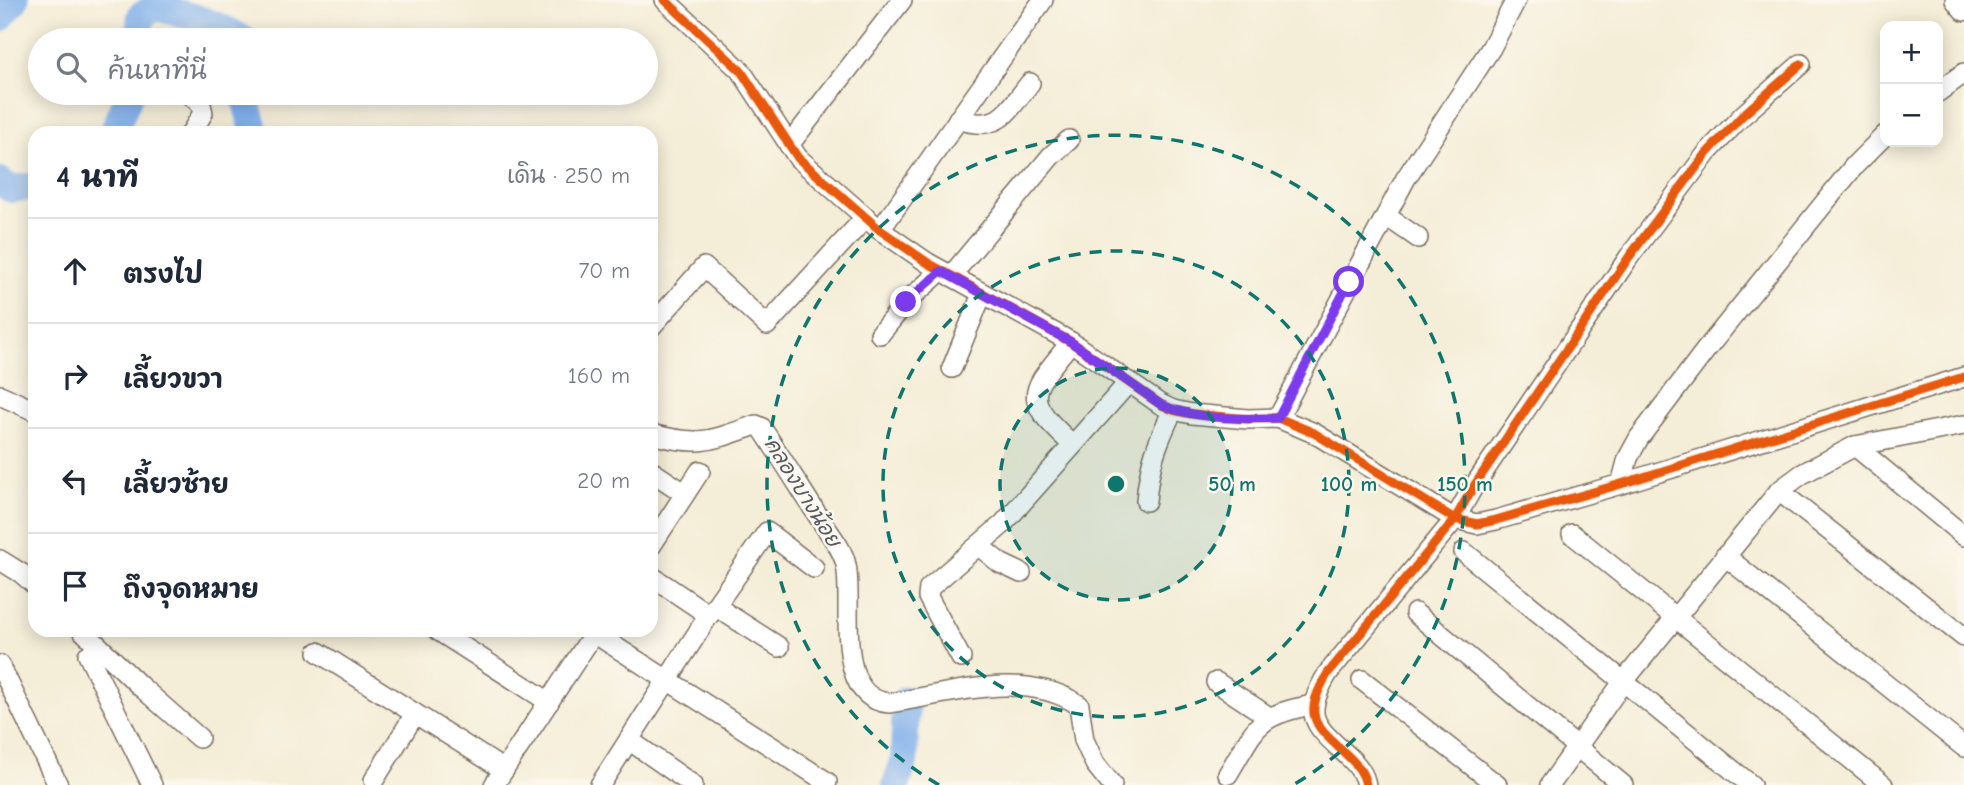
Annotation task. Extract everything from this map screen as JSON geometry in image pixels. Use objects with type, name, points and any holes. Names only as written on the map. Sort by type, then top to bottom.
[{"type":"street","points":[[665,0],[741,71],[752,84],[789,145],[807,166],[873,224],[946,274],[1071,342],[1160,404],[1192,414],[1248,419],[1278,418],[1314,433],[1455,519],[1477,524],[1496,520],[1964,377]]},
{"type":"street","points":[[789,145],[902,0]]},
{"type":"street","points":[[658,319],[704,267],[767,325],[873,224],[958,119],[1043,0]]},
{"type":"street","points":[[1278,418],[1406,178],[1491,48],[1516,0]]},
{"type":"street","points":[[1955,0],[1964,11]]},
{"type":"street","points":[[1366,785],[1359,767],[1318,727],[1313,717],[1312,705],[1318,689],[1328,673],[1455,519],[1472,489],[1629,257],[1707,153],[1743,115],[1801,64]]},
{"type":"street","points":[[1943,88],[1964,73]]},
{"type":"street","points":[[958,119],[977,125],[999,119],[1030,83]]},
{"type":"street","points":[[195,126],[203,113],[201,105]]},
{"type":"street","points":[[880,334],[906,302],[946,274],[1043,165],[1069,140]]},
{"type":"street","points":[[1621,484],[1628,458],[1639,438],[1704,351],[1855,165],[1880,140]]},
{"type":"street","points":[[1386,215],[1418,238]]},
{"type":"street","points":[[953,368],[982,294]]},
{"type":"street","points":[[1071,342],[1036,388],[1036,398],[1048,422],[1073,445]]},
{"type":"street","points":[[961,658],[930,603],[927,592],[1003,524],[1129,382]]},
{"type":"street","points":[[0,395],[28,408]]},
{"type":"street","points":[[1146,501],[1148,473],[1157,443],[1173,410]]},
{"type":"street","points":[[658,436],[702,442],[730,436],[756,425],[761,428],[845,562],[849,657],[858,681],[870,696],[878,702],[889,703],[996,686],[1047,691],[1079,705],[1084,740],[1094,764],[1112,785]]},
{"type":"street","points":[[1550,785],[1623,682],[1779,491],[1802,474],[1855,446],[1960,430]]},
{"type":"street","points":[[1855,446],[1964,536]]},
{"type":"street","points":[[658,535],[700,471]]},
{"type":"street","points":[[658,476],[684,494]]},
{"type":"street","points":[[1779,491],[1964,637]]},
{"type":"street","points":[[600,785],[712,610],[766,532],[814,568]]},
{"type":"street","points":[[1573,534],[1883,785]]},
{"type":"street","points":[[979,546],[1000,563],[1021,573]]},
{"type":"street","points":[[1464,552],[1751,785]]},
{"type":"street","points":[[1725,556],[1964,747]]},
{"type":"street","points":[[0,560],[28,579]]},
{"type":"street","points":[[658,580],[779,647]]},
{"type":"street","points":[[1415,613],[1623,785]]},
{"type":"street","points":[[89,637],[139,686],[199,738]]},
{"type":"street","points":[[448,637],[549,702]]},
{"type":"street","points":[[318,652],[415,713],[499,778],[589,637]]},
{"type":"street","points":[[602,637],[827,782]]},
{"type":"street","points":[[88,655],[152,785]]},
{"type":"street","points":[[0,665],[58,785]]},
{"type":"street","points":[[1362,680],[1497,785]]},
{"type":"street","points":[[1216,682],[1269,716]]},
{"type":"street","points":[[1228,774],[1261,723],[1269,716],[1282,710],[1312,705]]},
{"type":"street","points":[[374,780],[415,713]]},
{"type":"street","points":[[629,740],[693,785]]},
{"type":"waterway","name":"คลองบางน้อย","points":[[0,18],[15,0]]},
{"type":"waterway","name":"คลองบางน้อย","points":[[140,28],[141,16],[155,7],[221,28]]},
{"type":"waterway","name":"คลองบางน้อย","points":[[116,126],[125,105]]},
{"type":"waterway","name":"คลองบางน้อย","points":[[247,105],[253,126]]},
{"type":"waterway","name":"คลองบางน้อย","points":[[0,181],[11,189],[28,187]]},
{"type":"waterway","points":[[896,785],[904,761],[906,700]]},
{"type":"cycle path","points":[[665,0],[741,71],[798,158],[880,230],[928,263],[1071,342],[1160,404],[1192,414],[1248,419],[1278,418],[1314,433],[1455,519],[1477,524],[1496,520],[1964,377]]},
{"type":"cycle path","points":[[1366,785],[1357,766],[1328,737],[1316,720],[1315,701],[1328,673],[1455,519],[1472,489],[1629,257],[1707,153],[1743,115],[1801,64]]},
{"type":"route","points":[[906,302],[941,271],[1071,342],[1160,404],[1173,410],[1248,419],[1278,418],[1349,282]]}]
